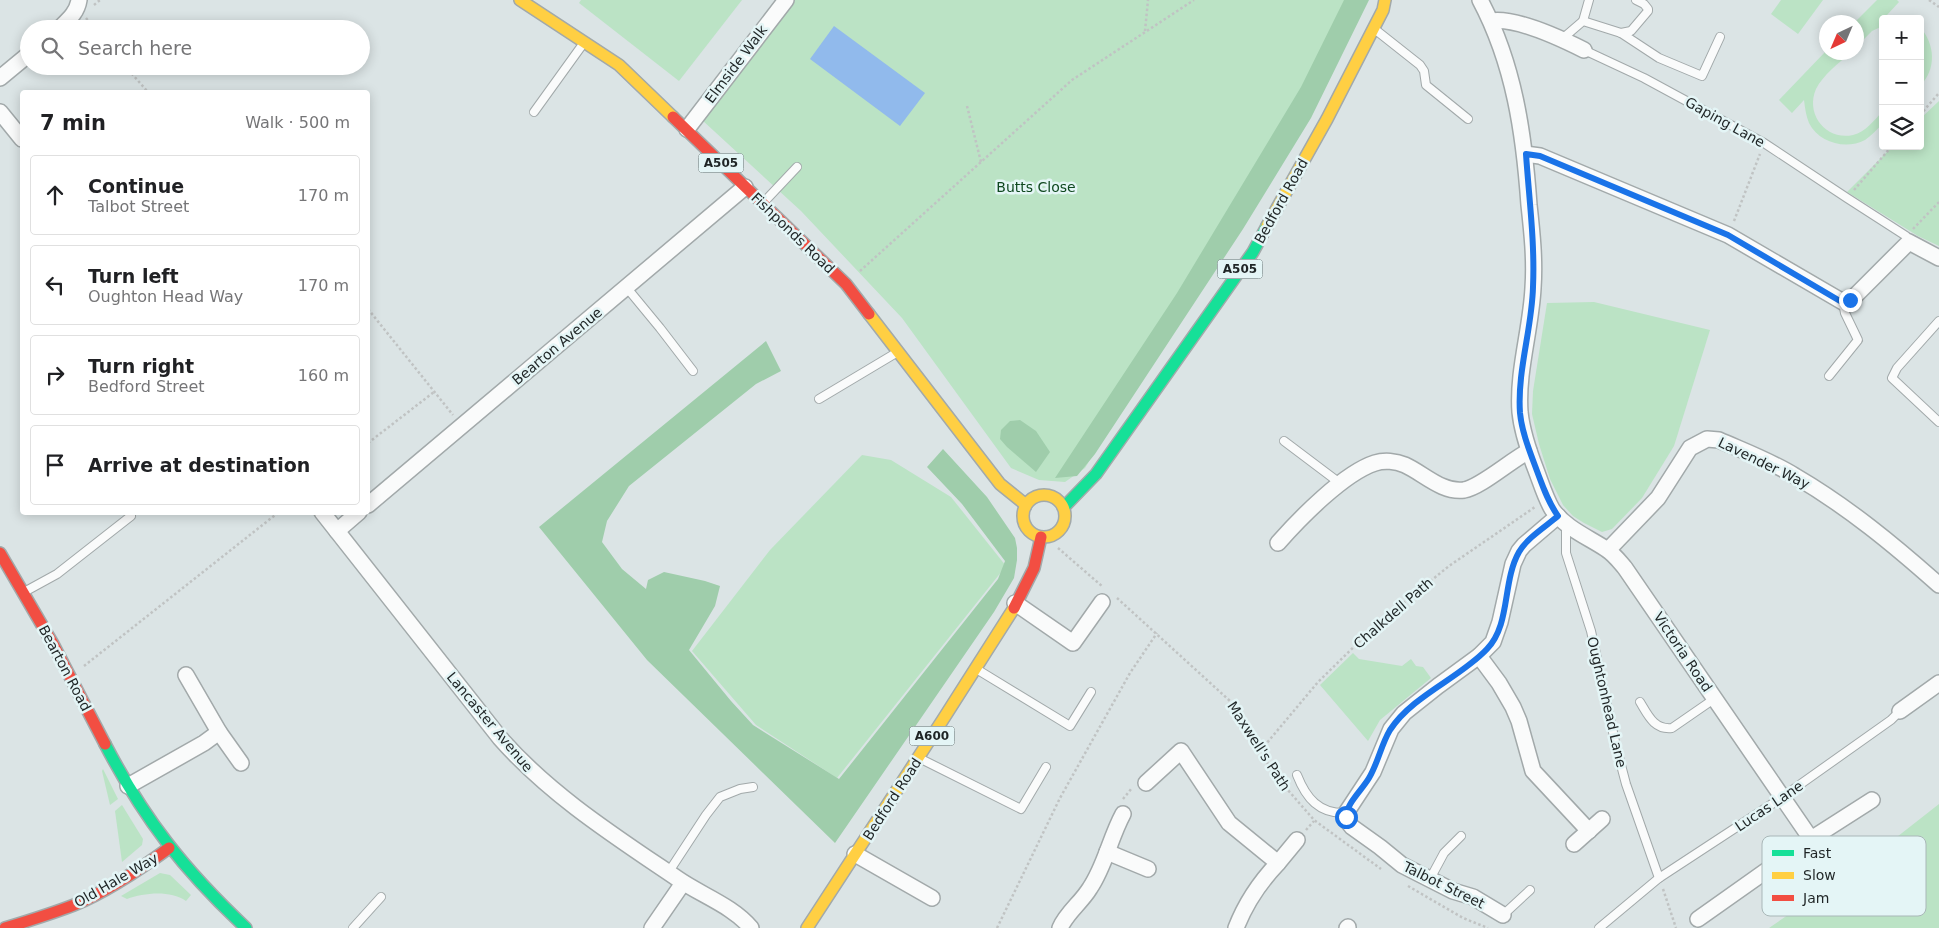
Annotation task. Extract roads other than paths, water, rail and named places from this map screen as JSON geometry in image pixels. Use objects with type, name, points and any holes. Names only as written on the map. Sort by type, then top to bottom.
[{"type":"main road","name":"Fishponds Road","points":[[520,0],[619,65],[846,284],[1000,484],[1026,505]]},
{"type":"main road","name":"Bedford Road","points":[[1064,507],[1096,474],[1253,252],[1328,119],[1385,3]]},
{"type":"main road","points":[[1048,495],[1055,497],[1064,507],[1066,519],[1064,525],[1055,534],[1045,537],[1034,535],[1025,525],[1023,512],[1026,505],[1036,497],[1048,495]]},
{"type":"main road","name":"Bedford Road","points":[[807,928],[976,669],[1034,572],[1045,537]]},
{"type":"main road","name":"Bearton Road","points":[[0,553],[71,676],[128,786],[169,848],[223,907],[246,928]]},
{"type":"main road","name":"Old Hale Way","points":[[6,928],[61,910],[93,896],[152,861],[169,848]]},
{"type":"street","name":"Elmside Walk","points":[[687,129],[786,0]]},
{"type":"street","points":[[1346,813],[1373,772],[1391,729],[1404,713],[1479,656],[1493,642],[1497,634],[1513,564],[1519,551],[1524,545],[1562,520],[1548,500],[1529,451],[1520,412],[1521,386],[1534,286],[1526,154],[1512,83],[1491,22],[1480,0]]},
{"type":"street","points":[[68,20],[74,15],[78,6]]},
{"type":"street","name":"Gaping Lane","points":[[1491,22],[1498,20],[1516,24],[1562,39],[1584,50]]},
{"type":"street","points":[[0,78],[20,61]]},
{"type":"street","points":[[0,112],[20,137]]},
{"type":"street","points":[[1526,154],[1540,156],[1728,235],[1843,302],[1854,298],[1908,239]]},
{"type":"street","name":"Bearton Avenue","points":[[370,503],[745,187]]},
{"type":"street","name":"Gaping Lane","points":[[1908,239],[1939,258]]},
{"type":"street","name":"Lavender Way","points":[[1608,550],[1658,498],[1690,448],[1701,441],[1713,439],[1761,458],[1824,493],[1864,521],[1939,585]]},
{"type":"street","points":[[1278,543],[1292,526],[1323,497],[1365,467],[1376,462],[1395,462],[1452,490],[1462,490],[1476,486],[1511,461],[1529,451]]},
{"type":"street","name":"Lancaster Avenue","points":[[324,515],[500,738],[532,773],[634,850],[733,912],[751,928]]},
{"type":"street","points":[[337,531],[356,515]]},
{"type":"street","name":"Victoria Road","points":[[1562,520],[1608,550],[1625,568],[1809,836]]},
{"type":"street","points":[[1015,603],[1073,643],[1108,596]]},
{"type":"street","points":[[1479,656],[1513,707],[1533,771],[1589,831]]},
{"type":"street","points":[[186,675],[219,732],[241,763]]},
{"type":"street","name":"Lucas Lane","points":[[1900,712],[1939,683]]},
{"type":"street","points":[[128,786],[204,743],[219,732]]},
{"type":"street","points":[[1146,782],[1182,751],[1230,823],[1278,863]]},
{"type":"street","points":[[1816,836],[1872,800]]},
{"type":"street","name":"Talbot Street","points":[[1346,813],[1348,822],[1358,833],[1380,847],[1402,865],[1453,890],[1473,897],[1503,915]]},
{"type":"street","points":[[1060,928],[1068,913],[1090,889],[1107,852],[1114,830],[1123,814]]},
{"type":"street","points":[[1574,844],[1602,819]]},
{"type":"street","points":[[1236,928],[1250,896],[1261,880],[1297,840]]},
{"type":"street","points":[[1107,852],[1148,869]]},
{"type":"street","points":[[855,854],[932,898]]},
{"type":"street","points":[[1698,919],[1762,874]]},
{"type":"street","points":[[652,928],[683,882]]},
{"type":"lane","points":[[1562,39],[1583,21],[1589,0]]},
{"type":"lane","points":[[1621,33],[1631,31],[1648,11],[1644,4],[1636,0]]},
{"type":"lane","points":[[1583,21],[1621,33],[1659,58],[1702,76],[1720,36]]},
{"type":"lane","points":[[1373,29],[1422,68],[1426,85],[1468,119]]},
{"type":"lane","points":[[534,112],[584,42]]},
{"type":"lane","name":"Gaping Lane","points":[[1584,50],[1652,82],[1764,143],[1908,239]]},
{"type":"lane","points":[[763,204],[797,166]]},
{"type":"lane","points":[[626,288],[693,371]]},
{"type":"lane","points":[[1829,376],[1858,340],[1845,313],[1843,302]]},
{"type":"lane","points":[[1939,321],[1897,368],[1892,378],[1939,422]]},
{"type":"lane","points":[[819,399],[899,351]]},
{"type":"lane","points":[[1284,441],[1341,484]]},
{"type":"lane","points":[[24,592],[57,574],[130,515]]},
{"type":"lane","name":"Oughtonhead Lane","points":[[1562,520],[1566,554],[1591,631],[1626,784],[1659,878]]},
{"type":"lane","points":[[976,669],[1070,726],[1091,692]]},
{"type":"lane","points":[[1640,702],[1654,724],[1666,729],[1672,728],[1714,699]]},
{"type":"lane","name":"Lucas Lane","points":[[1599,928],[1659,878],[1782,798],[1900,712]]},
{"type":"lane","points":[[919,758],[1021,809],[1046,767]]},
{"type":"lane","points":[[1296,775],[1307,796],[1315,804],[1333,813],[1346,813]]},
{"type":"lane","points":[[668,873],[706,815],[720,798],[753,787]]},
{"type":"lane","points":[[1430,879],[1444,853],[1461,836]]},
{"type":"lane","points":[[1503,915],[1530,890]]},
{"type":"lane","points":[[353,928],[381,897]]},
{"type":"water","points":[[834,26],[925,93],[900,126],[810,59]]},
{"type":"park label","name":"Butts Close","points":[[1036,187]]}]
